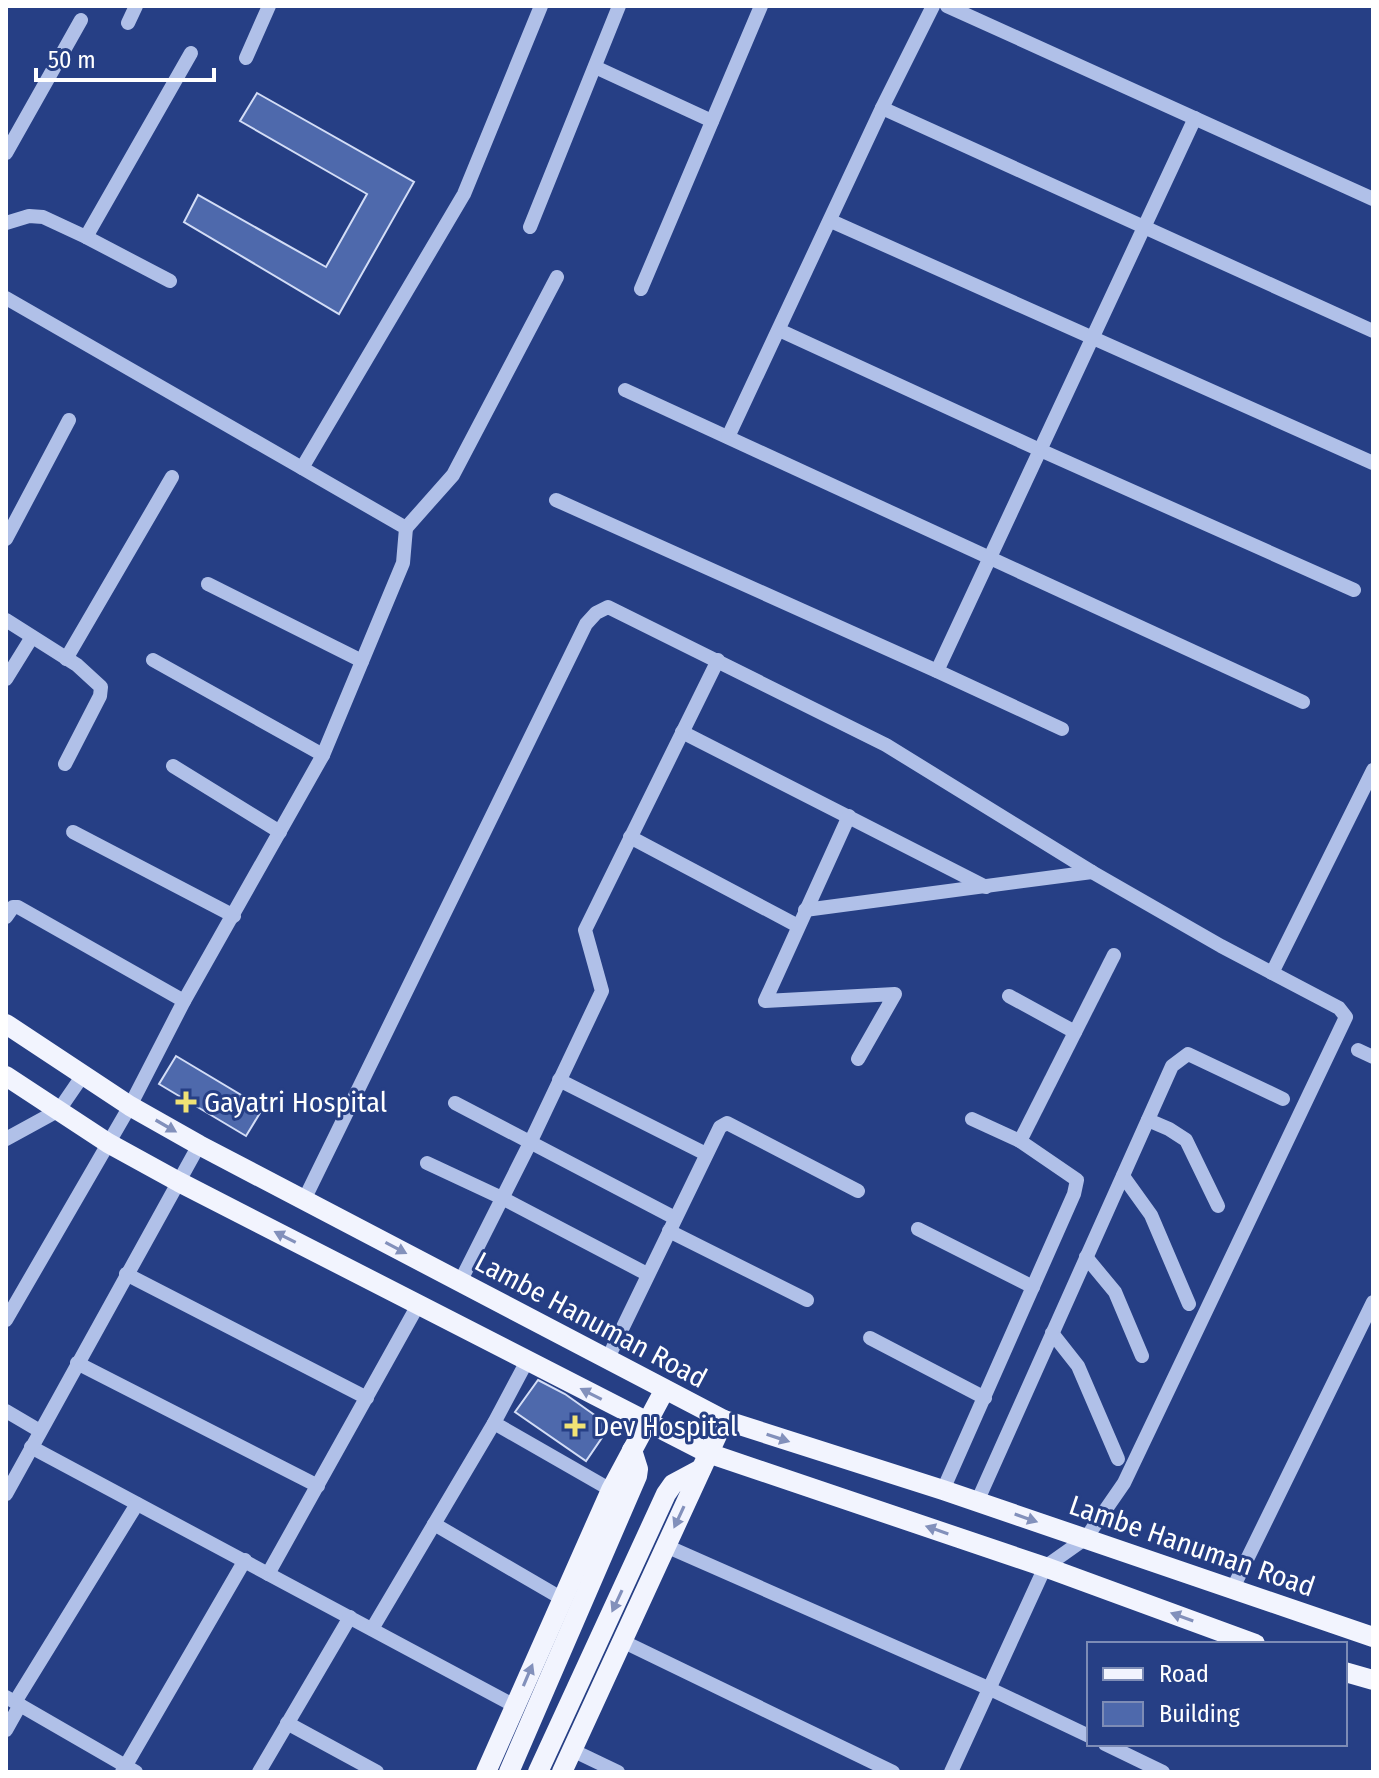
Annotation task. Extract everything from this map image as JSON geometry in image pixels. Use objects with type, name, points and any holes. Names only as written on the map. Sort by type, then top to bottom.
[{"type":"main road","name":"Lambe Hanuman Road","points":[[6,1024],[130,1106],[199,1145],[724,1420],[943,1490],[1373,1637]]},
{"type":"main road","points":[[6,1076],[108,1143],[646,1423],[705,1461],[1045,1567],[1250,1642]]},
{"type":"main road","points":[[486,1772],[611,1490],[664,1391]]},
{"type":"main road","points":[[562,1772],[724,1420]]},
{"type":"main road","points":[[509,1772],[637,1476],[632,1450]]},
{"type":"main road","points":[[538,1772],[666,1494],[673,1484],[705,1461]]},
{"type":"main road","points":[[1347,1673],[1373,1680]]},
{"type":"street","points":[[128,23],[136,6]]},
{"type":"street","points":[[246,58],[269,6]]},
{"type":"street","points":[[302,468],[464,194],[541,6]]},
{"type":"street","points":[[530,227],[619,6]]},
{"type":"street","points":[[641,289],[761,6]]},
{"type":"street","points":[[728,437],[933,6]]},
{"type":"street","points":[[947,6],[1373,199]]},
{"type":"street","points":[[6,153],[81,20]]},
{"type":"street","points":[[86,237],[191,53]]},
{"type":"street","points":[[595,67],[712,121]]},
{"type":"street","points":[[882,108],[1373,331]]},
{"type":"street","points":[[937,671],[1195,118]]},
{"type":"street","points":[[6,223],[36,216],[86,237],[170,281]]},
{"type":"street","points":[[831,221],[1373,463]]},
{"type":"street","points":[[6,1320],[130,1106],[184,1001],[323,755],[403,563],[406,528],[453,475],[557,277]]},
{"type":"street","points":[[6,298],[406,528]]},
{"type":"street","points":[[779,330],[1354,590]]},
{"type":"street","points":[[625,390],[1303,702]]},
{"type":"street","points":[[6,539],[69,420]]},
{"type":"street","points":[[66,659],[172,477]]},
{"type":"street","points":[[556,500],[1062,729]]},
{"type":"street","points":[[208,584],[362,661]]},
{"type":"street","points":[[304,1200],[590,620],[608,607],[886,745],[1092,872],[1339,1008],[1346,1017],[1124,1483],[1086,1538],[1045,1567],[951,1772]]},
{"type":"street","points":[[6,620],[99,683],[101,691],[65,764]]},
{"type":"street","points":[[6,679],[32,637]]},
{"type":"street","points":[[153,660],[323,755]]},
{"type":"street","points":[[460,1282],[602,991],[585,930],[718,660]]},
{"type":"street","points":[[682,732],[986,887]]},
{"type":"street","points":[[173,766],[280,832]]},
{"type":"street","points":[[1272,973],[1373,770]]},
{"type":"street","points":[[849,816],[765,1001],[895,994],[858,1059]]},
{"type":"street","points":[[73,832],[234,916]]},
{"type":"street","points":[[630,837],[798,926]]},
{"type":"street","points":[[805,910],[1092,872]]},
{"type":"street","points":[[6,917],[13,907],[18,907],[184,1001]]},
{"type":"street","points":[[1020,1141],[1114,955]]},
{"type":"street","points":[[1009,996],[1075,1032]]},
{"type":"street","points":[[1358,1050],[1373,1057]]},
{"type":"street","points":[[977,1502],[1172,1066],[1188,1054],[1283,1099]]},
{"type":"street","points":[[6,1139],[59,1110],[83,1075]]},
{"type":"street","points":[[559,1080],[706,1154]]},
{"type":"street","points":[[455,1103],[807,1300]]},
{"type":"street","points":[[943,1490],[1074,1194],[1077,1180],[1020,1141],[972,1119]]},
{"type":"street","points":[[1148,1120],[1186,1140],[1218,1206]]},
{"type":"street","points":[[607,1360],[716,1134],[727,1123],[858,1191]]},
{"type":"street","points":[[6,1494],[199,1145]]},
{"type":"street","points":[[427,1163],[502,1198],[647,1274]]},
{"type":"street","points":[[1123,1176],[1151,1215],[1189,1304]]},
{"type":"street","points":[[918,1229],[1033,1287]]},
{"type":"street","points":[[1086,1257],[1115,1292],[1142,1356]]},
{"type":"street","points":[[126,1274],[367,1398]]},
{"type":"street","points":[[1232,1590],[1373,1302]]},
{"type":"street","points":[[268,1574],[418,1305]]},
{"type":"street","points":[[1052,1333],[1078,1366],[1118,1459]]},
{"type":"street","points":[[870,1338],[985,1398]]},
{"type":"street","points":[[372,1629],[494,1423],[527,1361]]},
{"type":"street","points":[[77,1363],[318,1486]]},
{"type":"street","points":[[6,1411],[40,1431]]},
{"type":"street","points":[[494,1423],[611,1490]]},
{"type":"street","points":[[31,1447],[515,1706]]},
{"type":"street","points":[[6,1730],[14,1701],[137,1504]]},
{"type":"street","points":[[434,1524],[561,1598]]},
{"type":"street","points":[[666,1546],[1087,1735]]},
{"type":"street","points":[[14,1701],[128,1770],[245,1560]]},
{"type":"street","points":[[259,1772],[350,1617]]},
{"type":"street","points":[[622,1641],[893,1772]]},
{"type":"street","points":[[287,1723],[377,1772]]},
{"type":"street","points":[[1109,1746],[1163,1772]]},
{"type":"street","points":[[572,1750],[618,1772]]},
{"type":"building","points":[[257,93],[414,182],[339,314],[184,222],[198,195],[326,267],[367,194],[240,121]]},
{"type":"building","points":[[176,1056],[263,1108],[246,1136],[159,1084]]},
{"type":"building","points":[[538,1380],[565,1394],[610,1426],[586,1461],[515,1412]]},
{"type":"place","name":"Gayatri Hospital","points":[[186,1102]]},
{"type":"place","name":"Dev Hospital","points":[[575,1426]]}]
